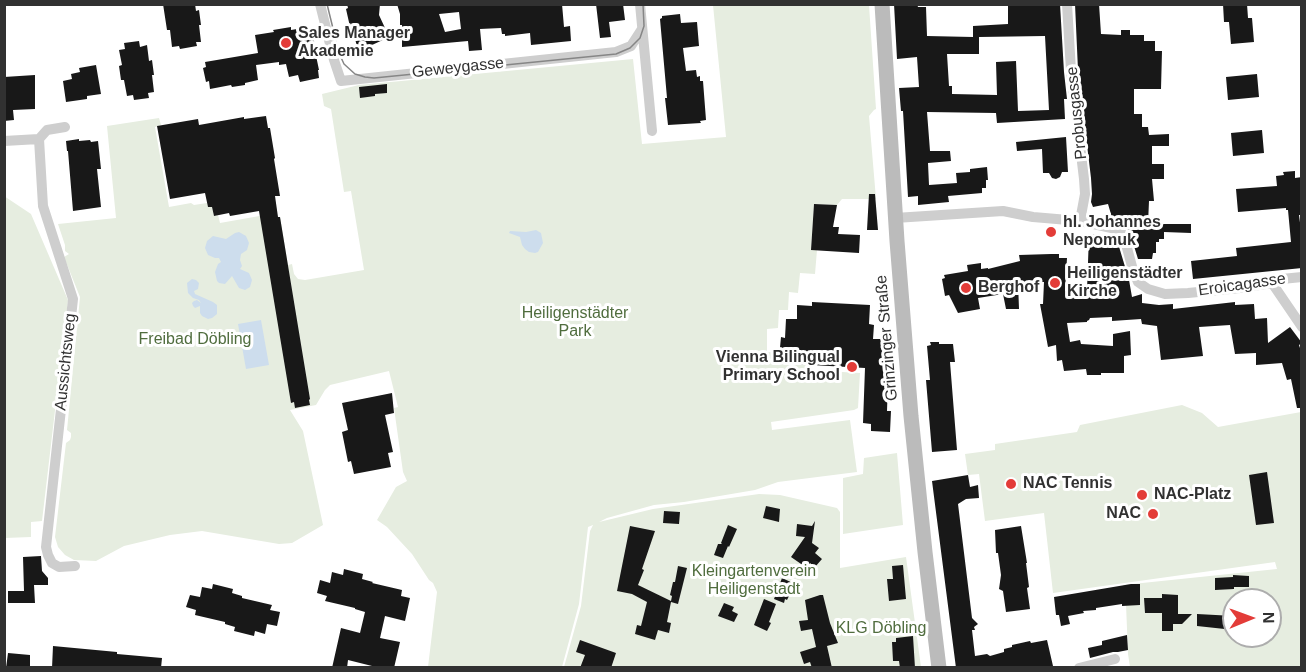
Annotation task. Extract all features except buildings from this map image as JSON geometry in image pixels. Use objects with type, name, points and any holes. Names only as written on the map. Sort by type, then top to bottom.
[{"type":"street","name":"Geweygasse","points":[[320,4],[341,81],[616,52],[631,46],[642,28]]},
{"type":"street","points":[[640,4],[652,131]]},
{"type":"street","name":"Grinzinger Straße","points":[[882,4],[895,218],[915,454],[939,668]]},
{"type":"street","name":"Probusgasse","points":[[1067,4],[1071,71],[1084,179],[1080,221]]},
{"type":"street","points":[[4,141],[39,139],[47,130],[65,127]]},
{"type":"street","name":"Aussichtsweg","points":[[39,139],[43,206],[73,299],[46,547],[52,563],[59,567],[75,566]]},
{"type":"street","points":[[895,218],[1003,211],[1080,221]]},
{"type":"street","name":"Eroicagasse","points":[[1080,221],[1121,232],[1128,245],[1138,282],[1148,289],[1165,294],[1272,284],[1282,279],[1302,277]]},
{"type":"street","points":[[1272,284],[1302,327]]},
{"type":"street","points":[[1080,668],[1115,659]]},
{"type":"green space","name":"Heiligenstädter Park","points":[[713,5],[869,5],[876,109],[869,116],[876,199],[842,199],[837,205],[814,204],[811,249],[817,250],[815,274],[800,273],[798,293],[789,292],[788,310],[779,310],[778,328],[767,329],[767,352],[780,353],[780,358],[794,359],[794,364],[808,365],[808,370],[860,373],[858,408],[771,422],[772,430],[850,420],[857,472],[778,482],[755,490],[654,505],[599,522],[653,509],[759,494],[780,495],[837,508],[840,512],[840,568],[906,557],[921,667],[564,667],[581,606],[590,531],[593,525],[588,527],[579,604],[562,667],[428,667],[437,592],[412,554],[387,527],[377,520],[396,487],[407,481],[403,472],[394,408],[398,407],[389,371],[330,385],[316,405],[290,410],[303,431],[323,525],[292,543],[279,544],[202,531],[170,535],[124,546],[96,561],[74,560],[58,547],[55,537],[66,443],[71,437],[71,433],[67,430],[80,297],[64,257],[69,254],[65,251],[58,224],[116,218],[107,126],[159,118],[161,125],[155,127],[169,207],[207,203],[208,207],[212,207],[214,216],[218,215],[220,223],[265,215],[266,220],[280,217],[288,265],[292,264],[294,274],[298,279],[305,280],[364,270],[351,191],[344,192],[331,109],[324,106],[322,94],[359,85],[633,59],[642,144],[726,137]]},
{"type":"green space","points":[[4,196],[31,214],[68,300],[42,521],[31,522],[31,537],[5,538]]},
{"type":"green space","name":"NAC-Platz","points":[[1182,405],[1202,413],[1218,427],[1301,412],[1301,667],[1130,667],[1123,585],[1277,569],[1275,562],[1053,593],[1044,513],[985,521],[979,474],[968,475],[965,454],[995,450],[995,444],[1077,432],[1080,425]]},
{"type":"green space","points":[[897,453],[903,525],[843,534],[843,478],[863,474],[864,458]]},
{"type":"water","points":[[536,230],[541,233],[543,243],[535,253],[525,249],[520,237],[509,233],[510,231]]},
{"type":"water","points":[[239,232],[246,236],[249,243],[247,250],[241,254],[240,260],[242,266],[240,269],[249,273],[252,280],[250,287],[245,290],[239,288],[232,276],[225,284],[217,281],[215,272],[221,262],[219,258],[208,255],[205,248],[207,241],[213,236],[226,239]]},
{"type":"water","points":[[192,279],[199,283],[198,289],[194,291],[195,294],[217,305],[217,314],[212,318],[202,316],[200,306],[195,308],[193,306],[194,301],[201,303],[188,293],[187,283]]},
{"type":"water","points":[[261,320],[269,365],[246,369],[238,324]]},
{"type":"tram line","points":[[327,4],[339,53],[344,64],[355,74],[374,78],[616,54],[630,48],[640,38],[644,26],[643,4]]},
{"type":"place","name":"Sales Manager Akademie","points":[[286,43]]},
{"type":"place","name":"hl. Johannes Nepomuk","points":[[1051,232]]},
{"type":"place","name":"Heiligenstädter Kirche","points":[[1055,283]]},
{"type":"place","name":"Berghof","points":[[966,288]]},
{"type":"place","name":"Vienna Bilingual Primary School","points":[[852,367]]},
{"type":"place","name":"NAC Tennis","points":[[1011,484]]},
{"type":"place","name":"NAC-Platz","points":[[1142,495]]},
{"type":"place","name":"NAC","points":[[1153,514]]},
{"type":"park label","name":"Freibad Döbling","points":[[195,340]]},
{"type":"park label","name":"Kleingartenverein Heiligenstadt","points":[[754,581]]},
{"type":"park label","name":"KLG Döbling","points":[[881,629]]}]
